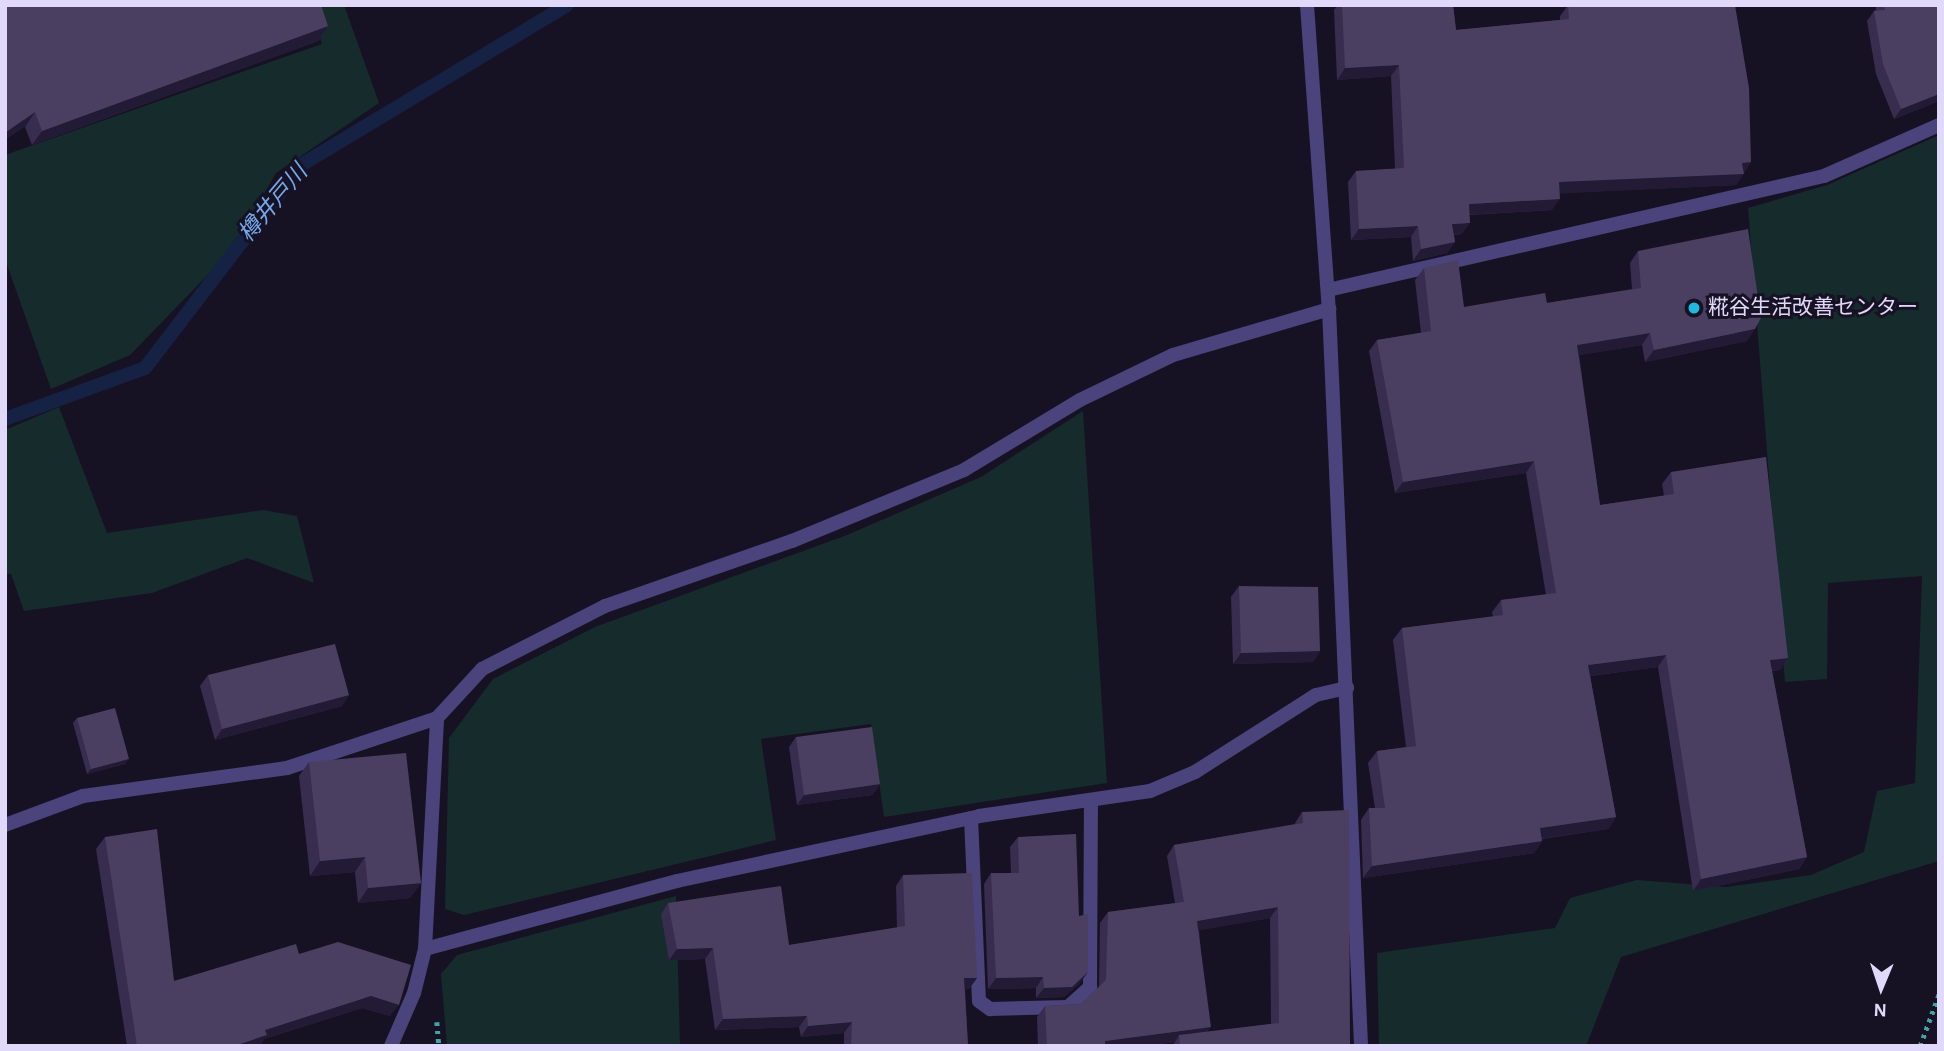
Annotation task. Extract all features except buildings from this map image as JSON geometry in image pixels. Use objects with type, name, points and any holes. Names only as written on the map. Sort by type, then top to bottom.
[{"type":"street","points":[[1307,5],[1329,309],[1361,1046]]},
{"type":"street","points":[[1328,290],[1824,176],[1939,125]]},
{"type":"street","points":[[5,825],[83,796],[287,768],[437,718],[482,669],[604,606],[792,541],[964,470],[1080,400],[1174,355],[1329,309]]},
{"type":"street","points":[[425,949],[677,881],[971,818],[1150,791],[1195,772],[1316,695],[1347,688]]},
{"type":"street","points":[[391,1046],[414,993],[425,949],[437,718]]},
{"type":"street","points":[[971,818],[979,1001],[989,1009],[1068,1007],[1090,987],[1091,802]]},
{"type":"path","points":[[1920,1046],[1939,993]]},
{"type":"green space","points":[[310,5],[344,5],[379,103],[276,173],[231,251],[130,355],[51,389],[5,259],[5,155],[322,44]]},
{"type":"green space","points":[[1939,135],[1939,861],[1621,957],[1586,1046],[1379,1046],[1377,953],[1555,928],[1570,898],[1637,880],[1726,887],[1811,875],[1864,852],[1877,791],[1915,783],[1922,576],[1828,583],[1827,679],[1785,682],[1748,208],[1827,185]]},
{"type":"green space","points":[[59,407],[107,533],[263,510],[297,516],[314,583],[247,558],[152,593],[24,611],[11,574],[5,574],[5,430]]},
{"type":"green space","points":[[1083,411],[1107,783],[884,817],[871,724],[761,739],[776,840],[464,915],[445,909],[449,738],[493,679],[595,627],[847,535],[981,477]]},
{"type":"green space","points":[[676,896],[680,1046],[447,1046],[441,974],[457,955]]},
{"type":"waterway","name":"樽井戸川","points":[[5,419],[145,368],[301,165],[567,5]]},
{"type":"place","name":"糀谷生活改善センター","points":[[1694,308]]}]
